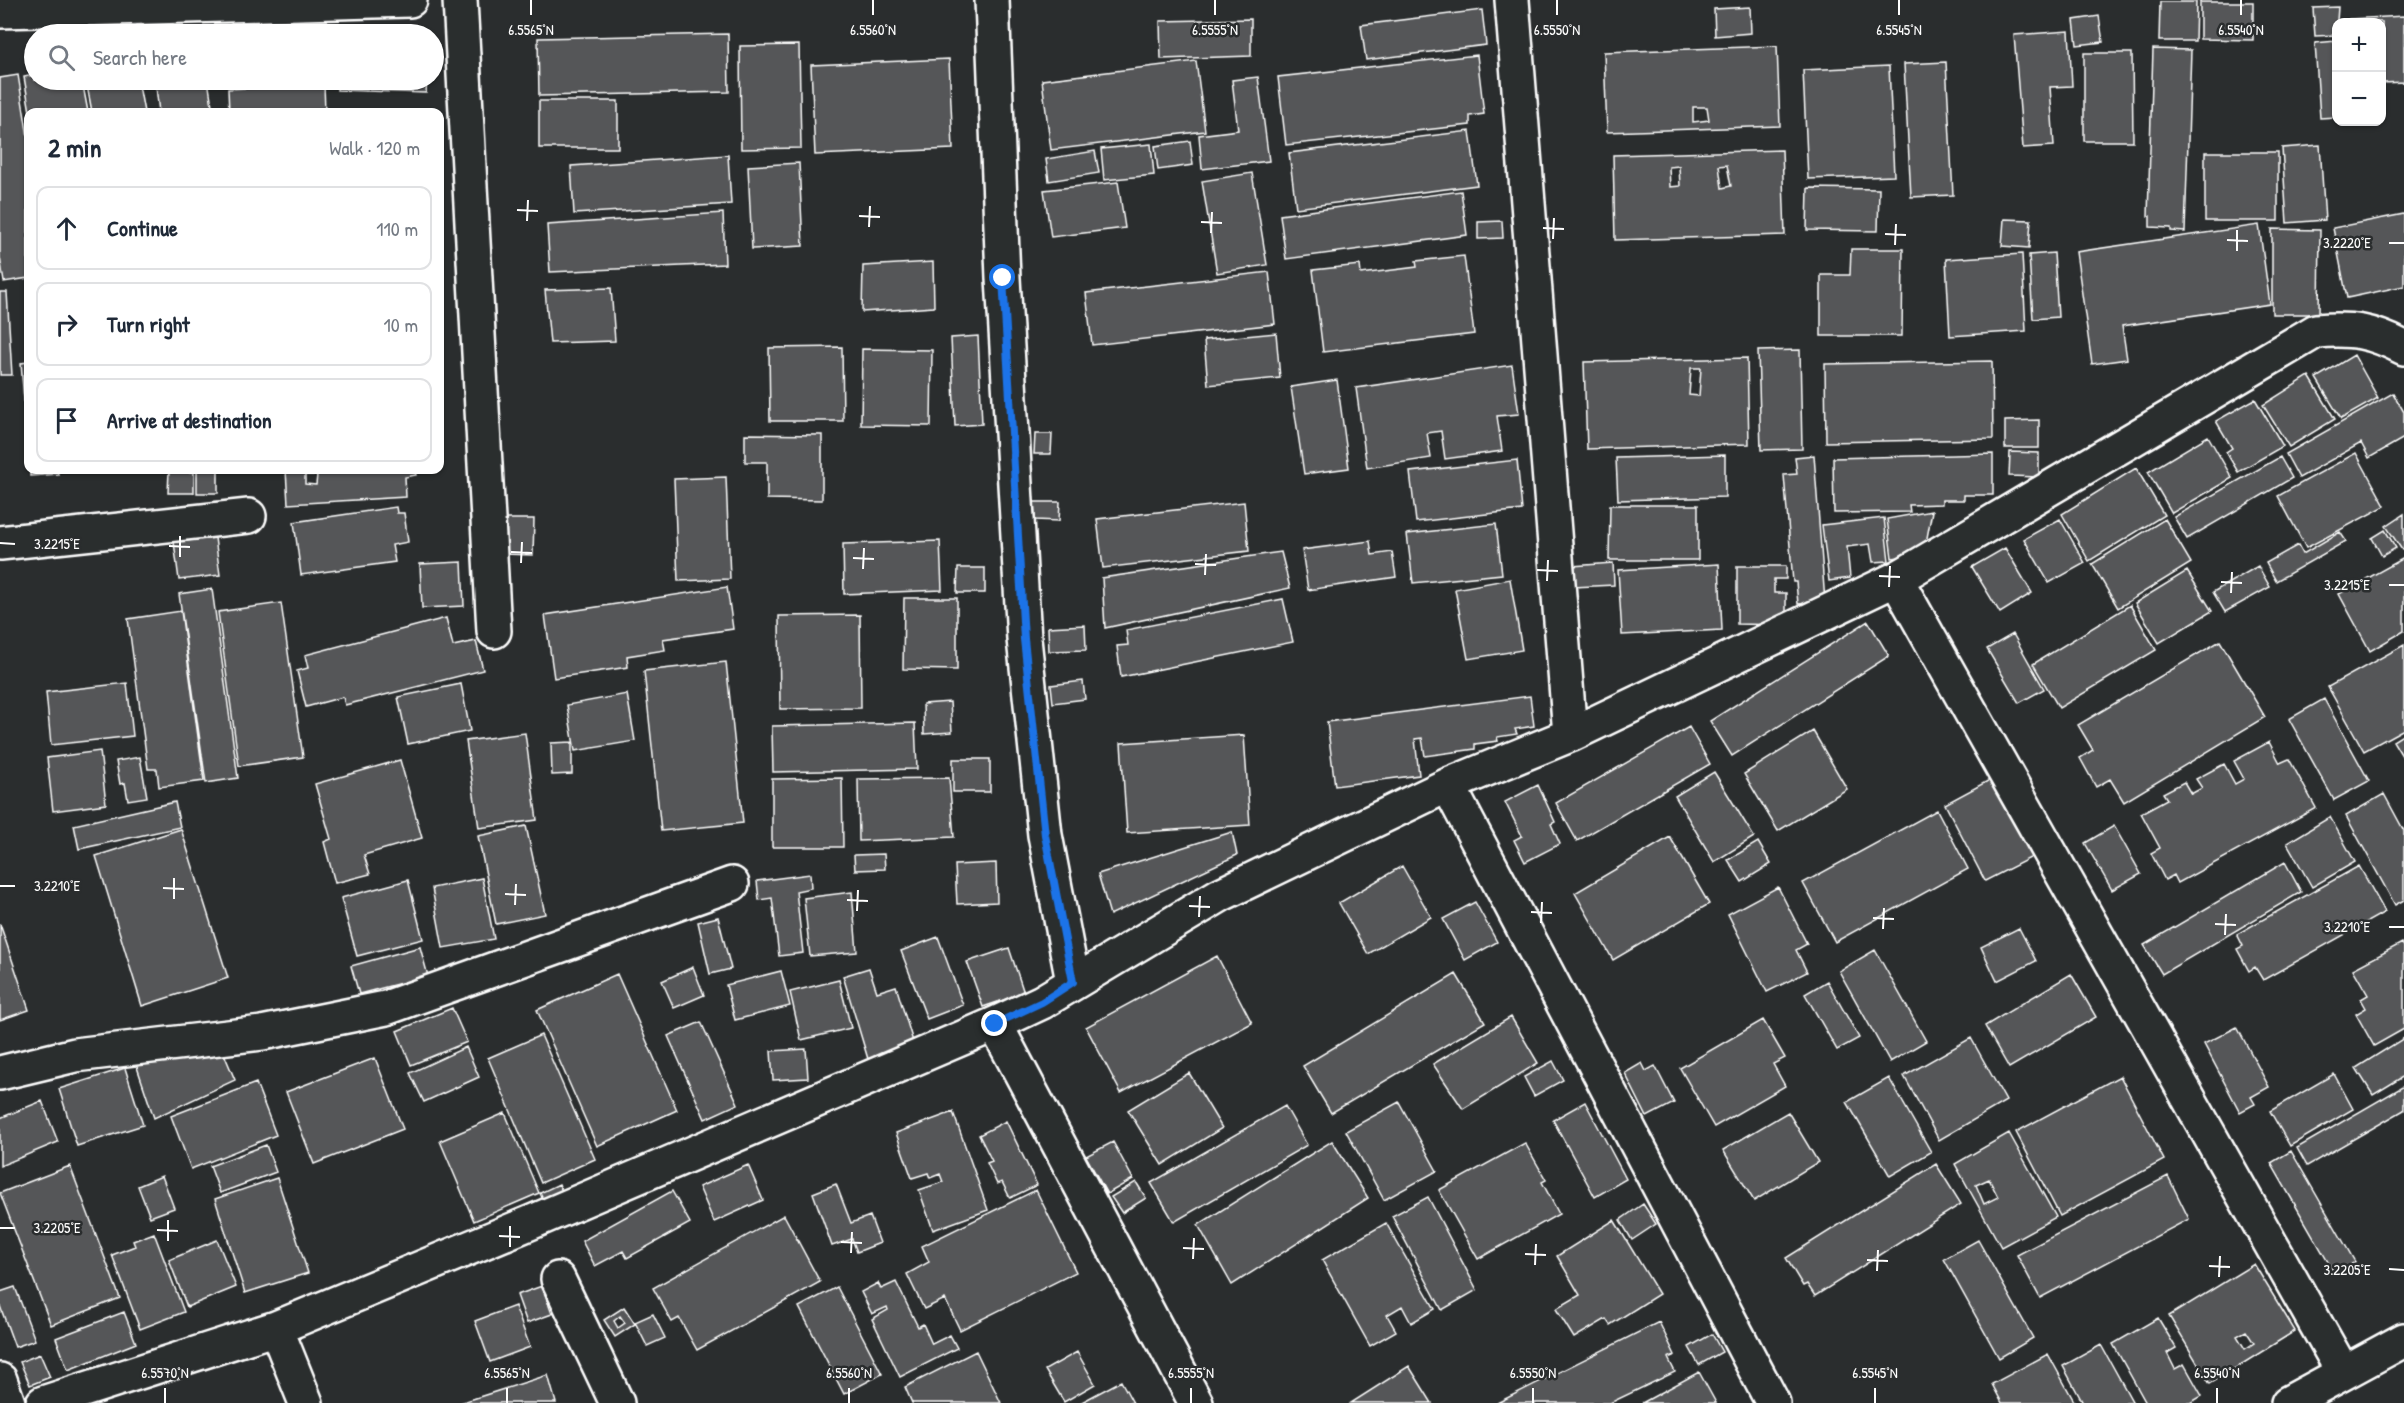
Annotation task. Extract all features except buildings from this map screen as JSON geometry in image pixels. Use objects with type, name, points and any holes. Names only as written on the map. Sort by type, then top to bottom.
[{"type":"street","points":[[0,11],[410,0]]},
{"type":"street","points":[[460,0],[494,632]]},
{"type":"street","points":[[992,0],[1003,278],[1024,639],[1045,835],[1073,982]]},
{"type":"street","points":[[1512,0],[1570,735]]},
{"type":"street","points":[[43,1403],[276,1328],[532,1222],[1042,1002],[1220,895],[1448,785],[1570,735],[1896,579],[2316,332],[2347,329],[2368,333],[2404,348]]},
{"type":"street","points":[[0,543],[249,516]]},
{"type":"street","points":[[1896,579],[2343,1372]]},
{"type":"street","points":[[1448,785],[1773,1403]]},
{"type":"street","points":[[0,1073],[75,1055],[261,1033],[386,1008],[732,884]]},
{"type":"street","points":[[995,1024],[1196,1403]]},
{"type":"street","points":[[558,1279],[617,1403]]},
{"type":"street","points":[[276,1328],[306,1403]]},
{"type":"street","points":[[2288,1403],[2404,1340]]},
{"type":"street","points":[[0,1380],[8,1403]]},
{"type":"route","points":[[995,1024],[1042,1002],[1073,982],[1045,835],[1024,639],[1003,278]]}]
